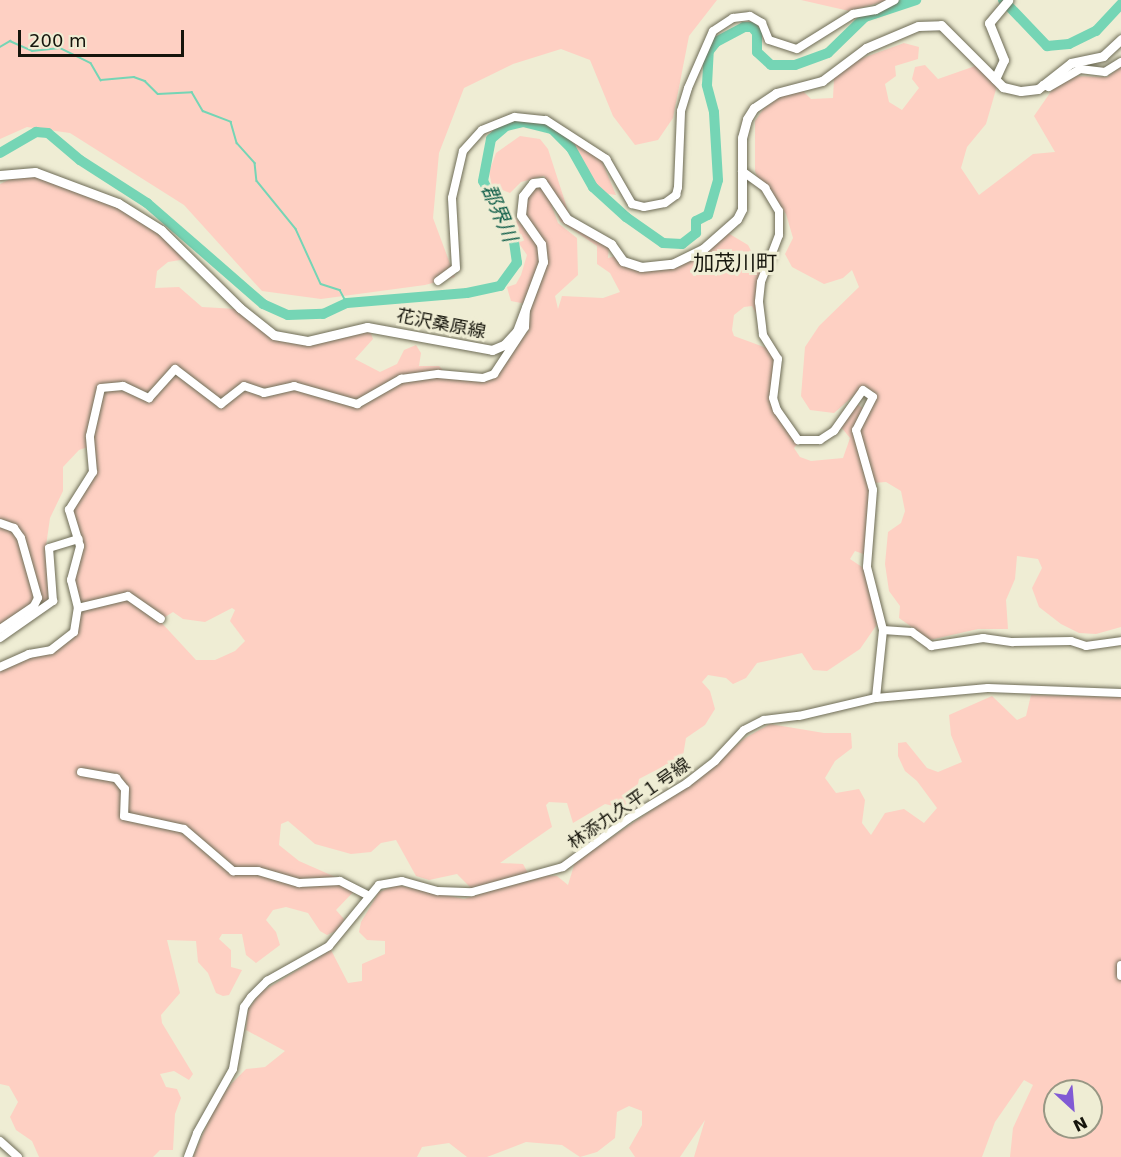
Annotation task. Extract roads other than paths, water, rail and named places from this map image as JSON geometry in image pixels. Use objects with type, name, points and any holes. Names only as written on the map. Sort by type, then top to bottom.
[{"type":"main road","points":[[1008,0],[993,15],[988,28],[1004,60],[995,79],[1003,87],[1020,91],[1043,86],[1061,67],[1102,56],[1121,39]]},
{"type":"main road","name":"花沢桑原線","points":[[0,175],[35,172],[117,203],[161,230],[247,314],[274,335],[308,341],[367,327],[492,350],[511,340],[526,308],[544,254],[521,215],[523,196],[533,183],[542,182],[567,219],[611,244],[623,261],[657,267],[691,256],[731,227],[742,209],[742,138],[753,108],[776,93],[835,75],[866,48],[908,29],[941,25],[995,79]]},
{"type":"street","points":[[438,281],[456,268],[452,198],[463,151],[482,130],[515,117],[546,120],[606,159],[632,204],[644,207],[665,203],[676,195],[678,187],[684,99],[702,46],[712,31],[733,18],[750,16],[762,23],[769,40],[797,49],[853,14],[876,10],[895,0]]},
{"type":"street","points":[[1043,86],[1049,87],[1080,69],[1105,72],[1121,62]]},
{"type":"street","points":[[742,171],[765,188],[780,221],[759,289],[760,326],[777,359],[774,404],[795,437],[811,440],[827,437],[834,431],[863,390],[873,397],[856,430],[873,490],[867,567],[883,630],[876,698]]},
{"type":"street","points":[[0,667],[29,654],[51,650],[69,639],[78,608],[71,580],[79,539],[69,510],[93,472],[90,436],[97,395],[104,386],[123,386],[149,398],[175,369],[221,404],[248,386],[264,393],[304,386],[357,404],[401,379],[438,374],[483,378],[494,374],[525,327],[526,308]]},
{"type":"street","points":[[0,523],[14,528],[21,538],[38,598],[34,606],[0,629]]},
{"type":"street","points":[[0,638],[53,601],[50,548],[79,539]]},
{"type":"street","points":[[78,608],[118,595],[128,596],[161,620]]},
{"type":"street","points":[[883,630],[912,632],[931,646],[983,638],[1012,642],[1071,641],[1086,646],[1121,641]]},
{"type":"street","name":"林添九久平１号線","points":[[188,1157],[196,1133],[233,1069],[244,1008],[251,997],[267,981],[329,946],[368,895],[379,885],[402,881],[438,891],[472,892],[563,867],[628,819],[687,783],[753,724],[876,698],[988,688],[1121,693]]},
{"type":"street","points":[[81,772],[116,777],[125,789],[124,816],[184,829],[233,872],[258,871],[299,883],[340,881],[368,895]]},
{"type":"street","points":[[1121,965],[1121,976]]},
{"type":"street","points":[[0,1141],[18,1157]]},
{"type":"waterway","name":"郡界川","points":[[0,153],[36,132],[48,133],[80,160],[147,203],[263,304],[288,315],[323,314],[347,303],[467,293],[500,286],[517,263],[514,242],[483,181],[491,139],[506,126],[523,122],[552,129],[571,148],[593,187],[626,217],[663,243],[682,244],[696,233],[696,221],[708,215],[718,180],[714,112],[707,85],[709,51],[716,42],[744,27],[752,27],[757,33],[757,52],[771,65],[795,65],[828,53],[865,17],[916,0]]},
{"type":"waterway","name":"郡界川","points":[[1003,0],[1047,46],[1069,44],[1096,31],[1121,4]]},
{"type":"waterway","points":[[0,47],[10,41],[32,51],[60,48],[91,63],[101,80],[134,77],[145,81],[158,94],[192,92],[203,111],[231,122],[237,143],[255,163],[257,181],[296,229],[321,284],[340,290],[347,303]]},
{"type":"district","name":"加茂川町","points":[[735,263]]}]
